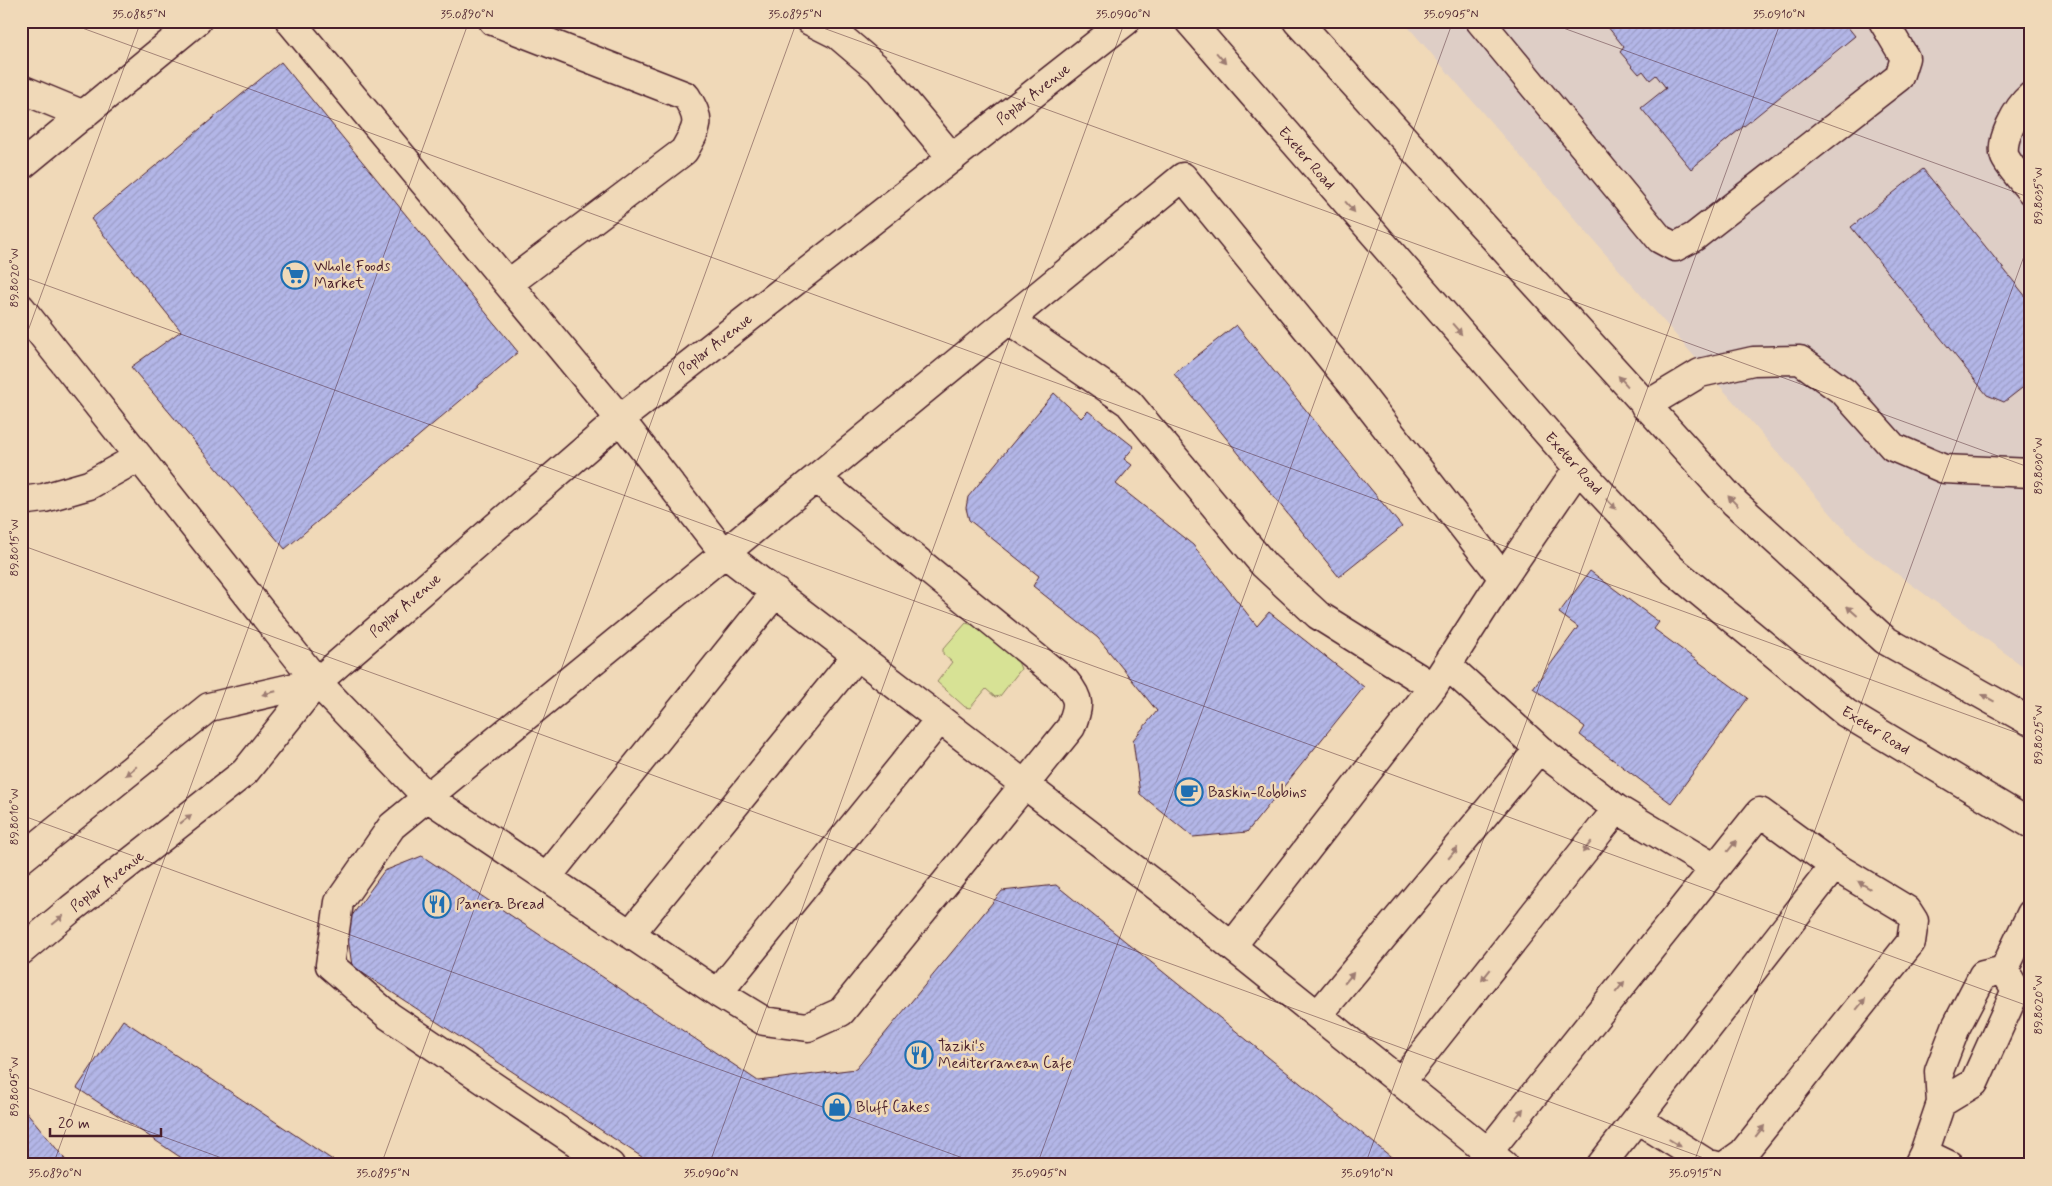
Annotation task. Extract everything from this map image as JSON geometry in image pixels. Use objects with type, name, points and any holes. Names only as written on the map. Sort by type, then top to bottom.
[{"type":"street","points":[[21,166],[197,21]]},
{"type":"street","points":[[290,21],[620,419],[724,553],[1232,946],[1496,1158],[1715,868],[1760,812],[1834,866],[1906,910],[1914,921],[1911,942],[1743,1153],[1726,1165]]},
{"type":"street","points":[[493,21],[686,96],[696,113],[696,129],[684,151],[508,284]]},
{"type":"street","points":[[810,21],[838,35],[879,70],[952,158]]},
{"type":"street","name":"Poplar Avenue","points":[[21,951],[71,909],[245,772],[317,682],[620,419],[1126,21]]},
{"type":"street","name":"Exeter Road","points":[[1189,21],[1578,468],[1672,569],[1846,713],[2031,824]]},
{"type":"street","points":[[1297,21],[1734,503],[1885,640],[2031,722]]},
{"type":"street","points":[[1480,21],[1660,239],[1675,247],[1694,237],[1899,77],[1905,58],[1883,21]]},
{"type":"street","points":[[21,89],[84,115]]},
{"type":"street","points":[[2031,96],[2024,102],[2004,137],[2004,158],[2031,190]]},
{"type":"street","points":[[610,1165],[389,1016],[330,965],[339,902],[392,826],[1183,177],[1361,395],[1503,578]]},
{"type":"street","points":[[21,308],[317,682],[427,797],[718,993],[764,1021],[808,1027],[841,1012],[1026,785],[1071,727],[1078,709],[1076,694],[1065,681],[816,478]]},
{"type":"street","points":[[1009,320],[1129,403],[1264,565],[1318,615],[1440,676],[1617,809],[1715,868]]},
{"type":"street","points":[[1645,406],[1700,373],[1753,361],[1800,360],[1844,392],[1893,447],[1944,469],[2031,473]]},
{"type":"street","points":[[21,501],[44,498],[89,485],[139,457]]},
{"type":"street","points":[[1232,946],[1440,676],[1503,578],[1578,468]]},
{"type":"street","points":[[546,877],[776,592]]},
{"type":"street","points":[[630,934],[857,655]]},
{"type":"street","name":"Poplar Avenue","points":[[21,859],[209,708],[317,682]]},
{"type":"street","points":[[718,993],[940,719]]},
{"type":"street","points":[[1318,1015],[1539,749]]},
{"type":"street","points":[[1401,1082],[1617,809]]},
{"type":"street","points":[[1601,1165],[1834,866]]},
{"type":"street","points":[[2004,970],[2031,914]]},
{"type":"street","points":[[1941,1103],[1974,1083],[2016,990],[2004,970]]},
{"type":"street","points":[[1949,1165],[1921,1159],[1941,1103],[1939,1071],[1956,1027],[1983,975],[2004,970]]},
{"type":"street","points":[[1637,1119],[1708,1164],[1714,1165]]},
{"type":"shaded area","points":[[1403,21],[2031,21],[2031,672],[1859,546]]},
{"type":"green space","points":[[966,623],[984,628],[1017,659],[1021,669],[1000,696],[995,697],[986,689],[970,708],[965,707],[937,682],[952,662],[943,654],[943,649]]},
{"type":"building","points":[[1603,21],[1843,21],[1855,36],[1691,169],[1641,108],[1666,88],[1656,75],[1650,80],[1643,71],[1639,74],[1620,52],[1624,47]]},
{"type":"building","name":"Whole Foods Market","points":[[281,62],[518,352],[285,549],[131,367],[181,331],[91,219]]},
{"type":"building","points":[[1923,169],[2031,303],[2031,381],[2004,402],[1987,395],[1851,227]]},
{"type":"building","points":[[1236,325],[1402,527],[1339,577],[1174,374]]},
{"type":"building","points":[[1054,393],[1081,418],[1088,411],[1134,447],[1124,459],[1132,465],[1116,484],[1193,545],[1257,626],[1269,612],[1364,687],[1247,832],[1193,837],[1140,794],[1133,740],[1157,711],[1098,638],[1033,586],[1039,576],[969,520],[966,508],[968,497]]},
{"type":"building","points":[[1590,571],[1659,622],[1654,629],[1748,698],[1671,803],[1580,735],[1585,727],[1533,688],[1578,627],[1559,613]]},
{"type":"building","points":[[422,856],[758,1081],[856,1069],[1002,891],[1056,885],[1401,1165],[654,1165],[352,966],[346,924],[384,871]]},
{"type":"building","points":[[123,1020],[340,1165],[192,1165],[77,1088]]},
{"type":"building","points":[[21,1105],[68,1163],[66,1165],[21,1165]]},
{"type":"place","name":"Whole Foods Market","points":[[295,275]]},
{"type":"place","name":"Baskin-Robbins","points":[[1189,792]]},
{"type":"place","name":"Panera Bread","points":[[437,904]]},
{"type":"place","name":"Taziki's Mediterranean Cafe","points":[[919,1055]]},
{"type":"place","name":"Bluff Cakes","points":[[837,1107]]}]
